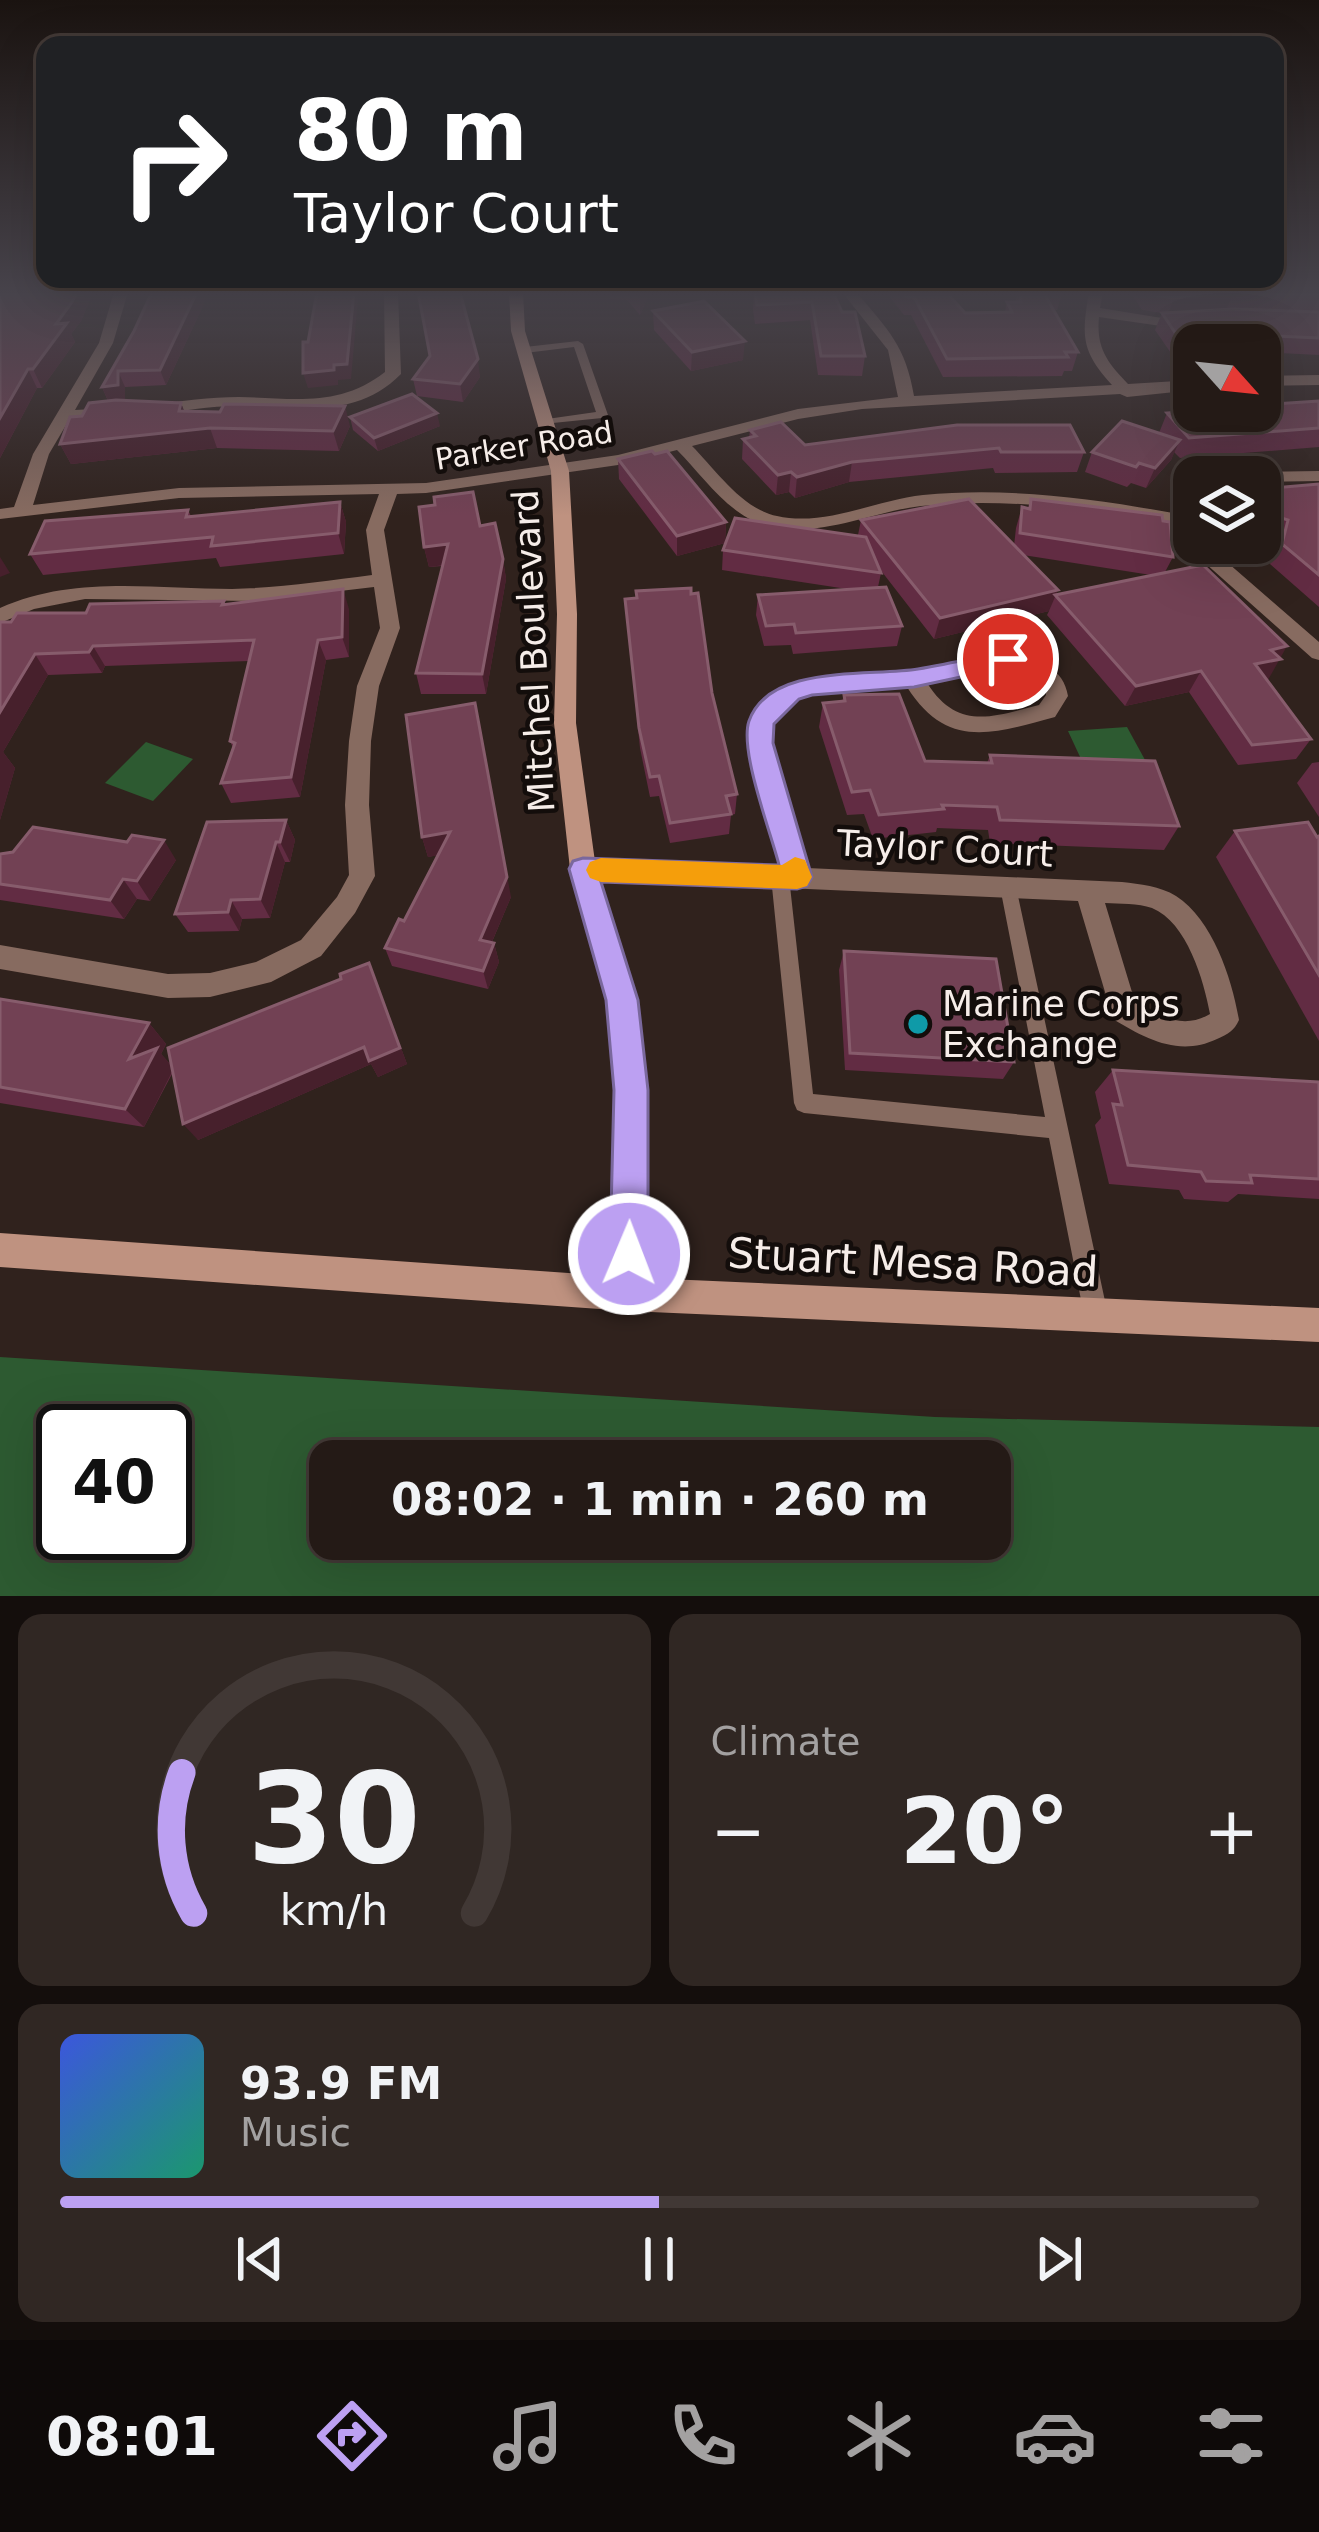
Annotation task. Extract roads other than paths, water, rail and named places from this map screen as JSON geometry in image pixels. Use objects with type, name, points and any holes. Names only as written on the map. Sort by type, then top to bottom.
[{"type":"street","points":[[22,511],[41,454],[91,366]]},
{"type":"street","points":[[145,410],[212,403],[300,408],[354,399],[393,374],[393,366]]},
{"type":"street","name":"Mitchel Boulevard","points":[[530,366],[560,471],[567,614],[565,723],[583,869],[624,1022],[631,1090],[628,1294]]},
{"type":"street","points":[[903,366],[907,402]]},
{"type":"street","points":[[1106,366],[1126,392]]},
{"type":"street","points":[[1281,381],[1319,380]]},
{"type":"street","name":"Parker Road","points":[[0,514],[179,493],[388,490],[560,471],[798,414],[907,402],[1173,387]]},
{"type":"street","points":[[61,415],[122,412]]},
{"type":"street","points":[[680,444],[743,506],[770,521],[800,522],[914,501],[982,496],[1078,500],[1173,519]]},
{"type":"street","points":[[1281,477],[1319,476]]},
{"type":"street","points":[[0,957],[167,986],[210,986],[261,973],[311,948],[346,905],[362,876],[357,806],[360,741],[368,686],[390,628],[375,530],[388,490]]},
{"type":"street","points":[[1218,564],[1319,653]]},
{"type":"street","points":[[0,616],[39,602],[102,593],[240,595],[384,580]]},
{"type":"street","points":[[789,877],[760,743],[761,722],[790,693],[810,686],[914,679],[1008,659],[1045,673],[1055,682],[1057,696],[1047,711],[968,729],[941,717],[914,679]]},
{"type":"street","name":"Taylor Court","points":[[583,869],[1009,887],[1088,891],[1156,898],[1175,908],[1222,987],[1226,1020],[1208,1033],[1188,1037],[1158,1031],[1123,1010],[1088,891]]},
{"type":"street","name":"Stuart Mesa Road","points":[[0,1250],[628,1294],[1319,1325]]},
{"type":"lane","points":[[547,422],[602,416],[585,366]]},
{"type":"lane","points":[[789,877],[804,1102],[1058,1129]]},
{"type":"lane","points":[[1009,887],[1096,1315]]},
{"type":"place","name":"Marine Corps Exchange","points":[[918,1024]]}]
